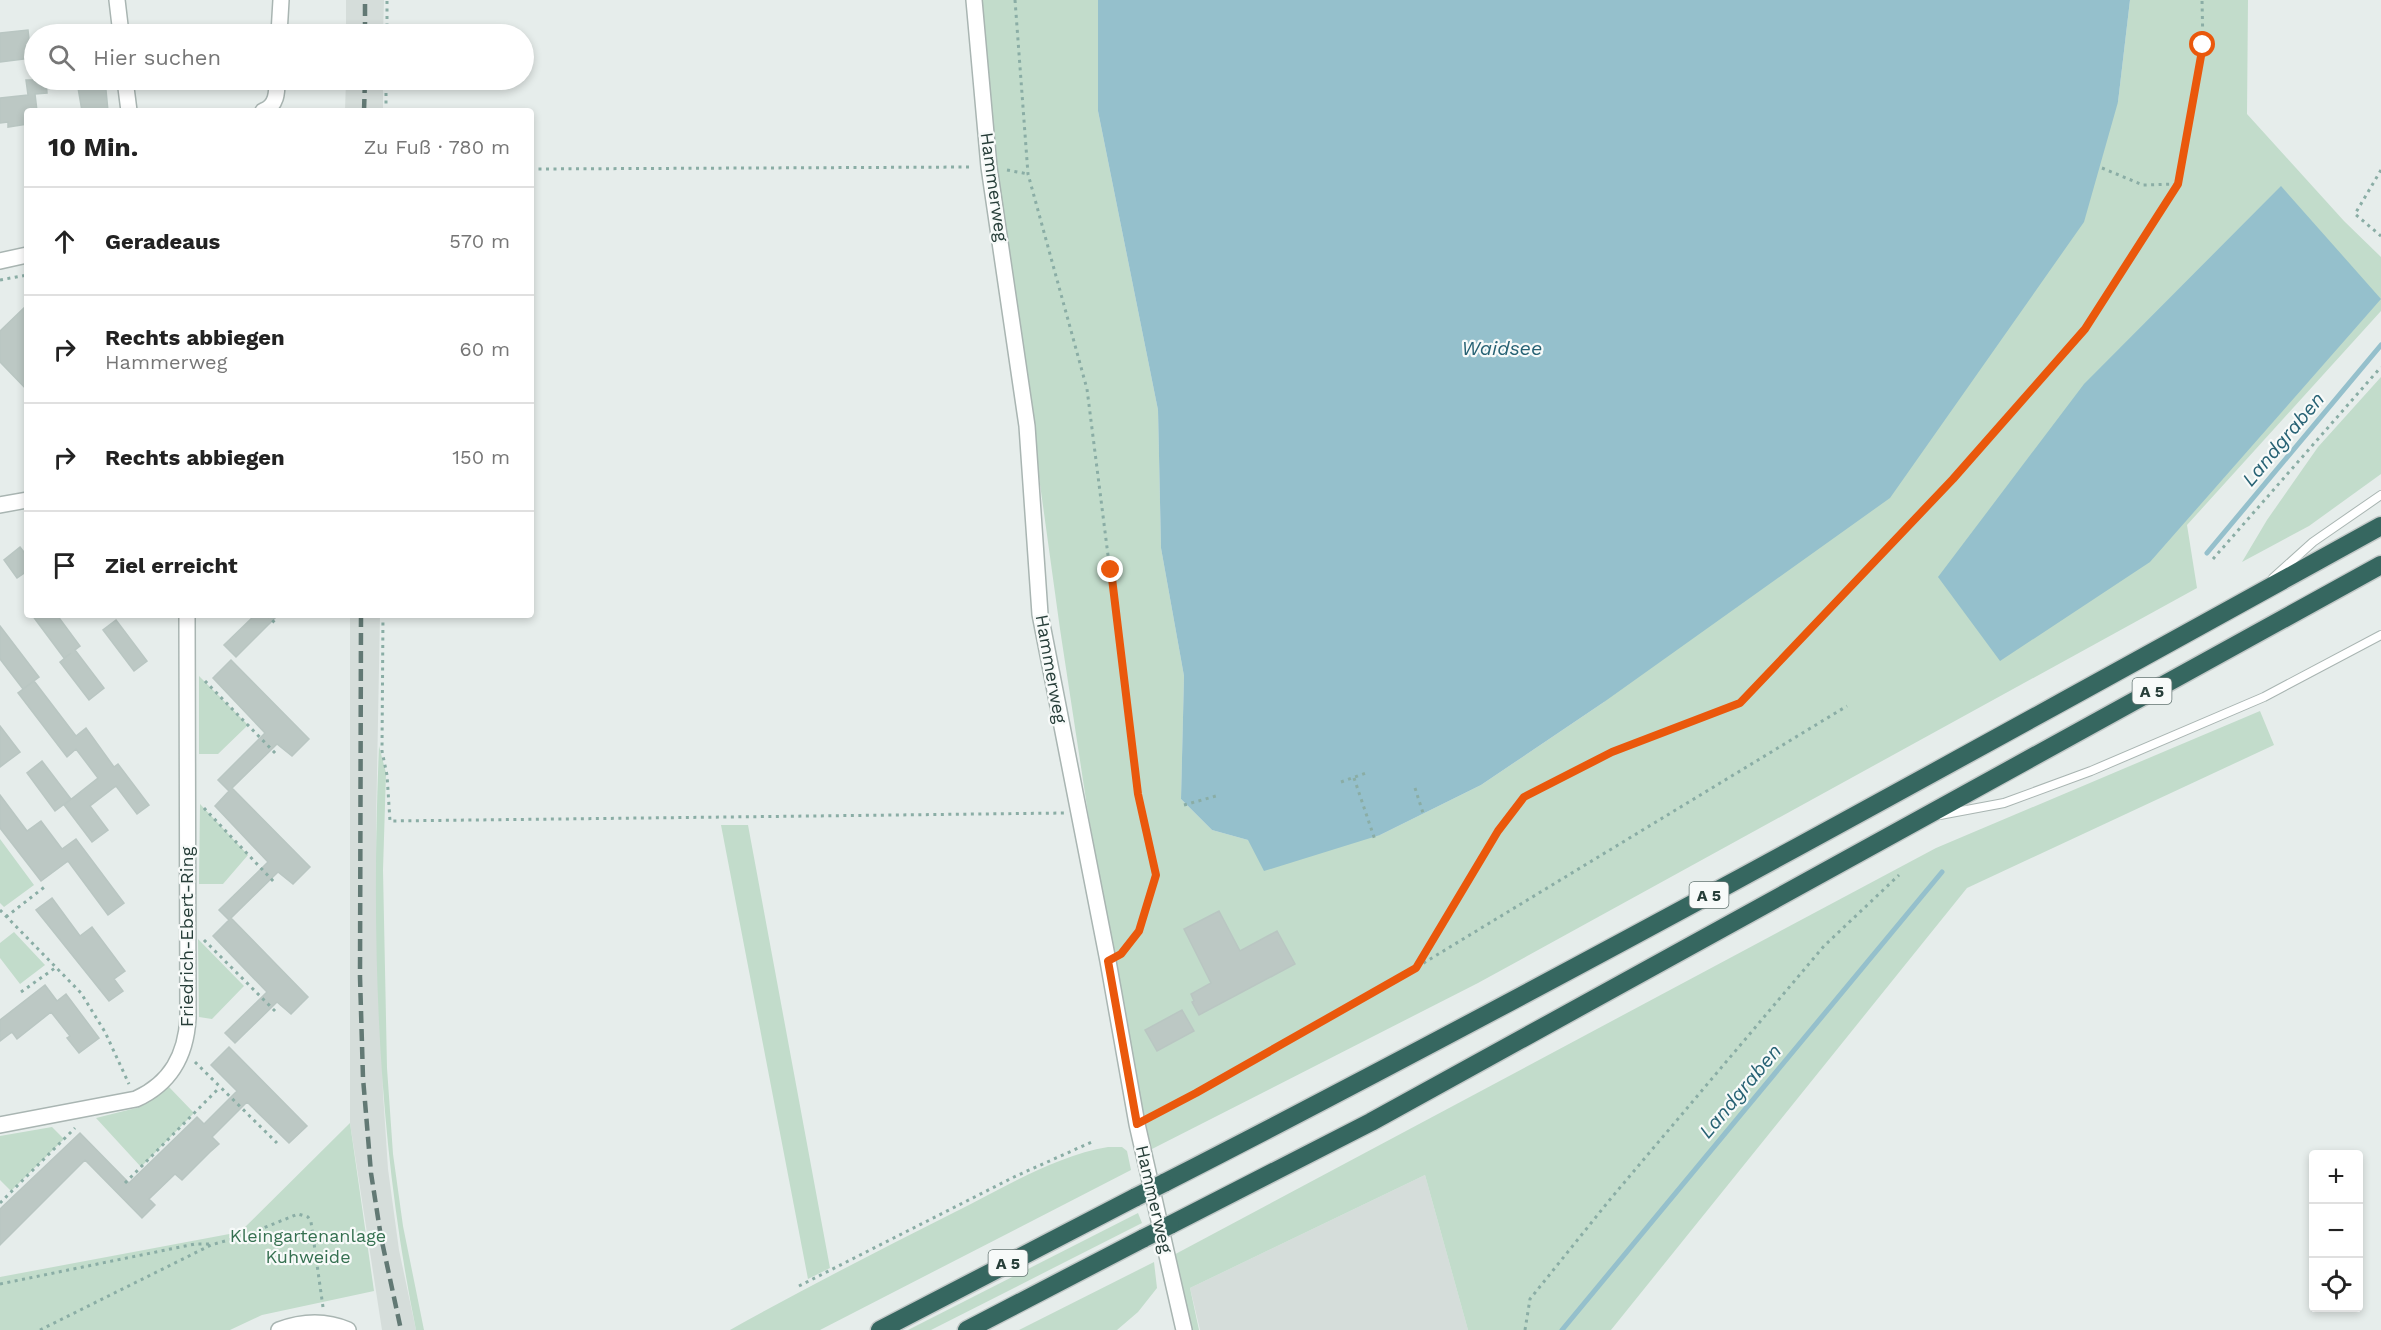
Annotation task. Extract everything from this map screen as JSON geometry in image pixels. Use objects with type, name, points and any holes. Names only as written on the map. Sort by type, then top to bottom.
[{"type":"highway","name":"A 5","points":[[880,1330],[1474,1022],[2381,526]]},
{"type":"highway","name":"A 5","points":[[967,1330],[1371,1122],[2381,565]]},
{"type":"street","points":[[117,0],[120,24]]},
{"type":"street","points":[[280,24],[281,0]]},
{"type":"street","name":"Hammerweg","points":[[974,0],[989,167],[1027,426],[1040,614],[1108,961],[1137,1124],[1184,1330]]},
{"type":"street","points":[[126,90],[129,108]]},
{"type":"street","points":[[271,108],[277,97],[277,90]]},
{"type":"street","points":[[0,261],[24,256]]},
{"type":"street","points":[[0,505],[24,501]]},
{"type":"street","name":"Friedrich-Ebert-Ring","points":[[0,1125],[136,1099],[150,1093],[164,1081],[184,1050],[188,1018],[187,618]]},
{"type":"street","points":[[279,1330],[293,1325],[324,1322],[348,1330]]},
{"type":"lane","points":[[2249,599],[2313,542],[2381,495]]},
{"type":"lane","points":[[1923,818],[2004,803],[2091,771],[2264,697],[2381,635]]},
{"type":"path","points":[[387,0],[387,24]]},
{"type":"path","points":[[1015,0],[1028,174],[1087,389],[1138,794],[1156,875],[1139,931],[1121,954],[1108,961]]},
{"type":"path","points":[[1416,968],[1498,831],[1524,797],[1612,752],[1740,703],[1953,479],[2085,329],[2178,184],[2203,45],[2202,0]]},
{"type":"path","points":[[386,90],[386,108]]},
{"type":"path","points":[[534,170],[989,167],[1028,174]]},
{"type":"path","points":[[2102,168],[2142,185],[2178,184]]},
{"type":"path","points":[[2381,170],[2355,214],[2381,236]]},
{"type":"path","points":[[0,280],[24,276]]},
{"type":"path","points":[[2213,559],[2381,367]]},
{"type":"path","points":[[270,618],[277,625]]},
{"type":"path","points":[[383,618],[382,751],[387,775],[390,821],[1078,812]]},
{"type":"path","points":[[188,663],[277,755]]},
{"type":"path","points":[[1137,1124],[1416,968],[1847,706]]},
{"type":"path","points":[[1341,782],[1366,773]]},
{"type":"path","points":[[1354,778],[1375,840]]},
{"type":"path","points":[[1414,788],[1424,813]]},
{"type":"path","points":[[186,789],[275,883]]},
{"type":"path","points":[[1184,805],[1216,796]]},
{"type":"path","points":[[1525,1330],[1530,1299],[1612,1197],[1824,946],[1899,875]]},
{"type":"path","points":[[6,916],[46,885]]},
{"type":"path","points":[[0,910],[54,968],[81,993],[105,1032],[136,1099]]},
{"type":"path","points":[[188,924],[277,1013]]},
{"type":"path","points":[[21,992],[54,968]]},
{"type":"path","points":[[184,1050],[277,1143]]},
{"type":"path","points":[[125,1183],[220,1087]]},
{"type":"path","points":[[0,1203],[77,1126]]},
{"type":"path","points":[[799,1286],[1016,1176],[1094,1141]]},
{"type":"path","points":[[40,1330],[212,1245],[246,1235],[298,1214],[308,1217],[323,1301],[324,1322]]},
{"type":"path","points":[[0,1284],[195,1244],[212,1245]]},
{"type":"shaded area","points":[[346,0],[384,0],[383,24],[346,24]]},
{"type":"shaded area","points":[[346,90],[383,90],[383,108],[345,108]]},
{"type":"shaded area","points":[[350,618],[380,618],[376,828],[383,1093],[388,1169],[399,1250],[416,1330],[382,1330],[350,1123]]},
{"type":"shaded area","points":[[1425,1175],[1468,1330],[1200,1330],[1190,1288]]},
{"type":"green space","points":[[982,0],[1098,0],[1098,111],[1158,410],[1161,548],[1184,676],[1181,799],[1212,830],[1248,840],[1380,835],[1481,785],[1604,702],[2118,102],[2130,0],[2248,0],[2247,114],[2344,221],[2381,257],[2381,311],[2187,525],[2197,588],[1478,983],[1150,1150],[1132,1093],[1112,944],[1088,813],[1060,629],[998,180]]},
{"type":"green space","points":[[2381,377],[2381,474],[2309,526],[2242,562],[2267,520],[2318,447]]},
{"type":"green space","points":[[199,676],[248,725],[218,754],[199,754]]},
{"type":"green space","points":[[2260,711],[2274,745],[1967,888],[1611,1330],[1468,1330],[1425,1175],[1190,1288],[1199,1330],[1185,1330],[1168,1258],[1936,848]]},
{"type":"green space","points":[[379,746],[386,773],[383,870],[387,1068],[393,1154],[403,1226],[424,1330],[416,1330],[403,1258],[385,1112],[377,966]]},
{"type":"green space","points":[[200,804],[248,855],[223,884],[199,884]]},
{"type":"green space","points":[[721,825],[748,825],[830,1268],[808,1279]]},
{"type":"green space","points":[[0,839],[34,885],[4,907],[0,903]]},
{"type":"green space","points":[[14,932],[45,965],[20,984],[0,958],[0,943]]},
{"type":"green space","points":[[198,939],[244,986],[212,1019],[199,1017]]},
{"type":"green space","points":[[169,1087],[194,1113],[141,1167],[96,1118],[140,1107]]},
{"type":"green space","name":"Kleingartenanlage Kuhweide","points":[[350,1123],[374,1291],[262,1315],[230,1330],[0,1330],[0,1277],[240,1232]]},
{"type":"green space","points":[[52,1127],[64,1139],[11,1191],[0,1180],[0,1136]]},
{"type":"green space","points":[[1122,1147],[1127,1151],[1131,1170],[820,1330],[730,1330],[841,1270],[1029,1174],[1088,1151]]},
{"type":"green space","points":[[1138,1213],[1142,1223],[931,1330],[908,1330]]},
{"type":"green space","points":[[1154,1262],[1157,1288],[1138,1312],[1117,1330],[1019,1330]]},
{"type":"water","name":"Waidsee","points":[[1098,0],[2130,0],[2118,102],[2084,222],[1890,498],[1604,702],[1481,785],[1380,835],[1264,871],[1248,840],[1212,830],[1181,799],[1184,676],[1161,548],[1158,410],[1098,111]]},
{"type":"water","points":[[2281,186],[2381,299],[2150,562],[2000,661],[1938,577],[2084,384]]},
{"type":"building","points":[[24,30],[24,59],[0,62],[0,33]]},
{"type":"building","points":[[27,90],[47,90],[47,93],[35,94],[37,108],[24,108],[24,124],[8,127],[8,122],[0,123],[0,98],[28,95]]},
{"type":"building","points":[[78,90],[106,90],[108,108],[81,108]]},
{"type":"building","points":[[24,308],[24,387],[0,362],[0,331]]},
{"type":"building","points":[[20,547],[24,552],[24,573],[17,578],[4,560]]},
{"type":"building","points":[[34,618],[59,618],[80,646],[75,650],[104,688],[89,700],[60,662],[71,653],[64,658]]},
{"type":"building","points":[[252,618],[275,618],[236,657],[224,645]]},
{"type":"building","points":[[116,620],[147,661],[134,671],[103,630]]},
{"type":"building","points":[[0,626],[39,677],[23,689],[0,659]]},
{"type":"building","points":[[231,660],[309,739],[292,756],[277,744],[232,788],[310,867],[293,884],[278,872],[231,918],[308,997],[291,1014],[277,1002],[235,1043],[225,1033],[267,992],[213,936],[229,920],[219,910],[268,862],[215,806],[229,791],[218,780],[265,733],[213,678]]},
{"type":"building","points":[[34,681],[76,736],[86,728],[114,767],[118,764],[149,805],[137,814],[116,786],[90,806],[108,830],[92,842],[64,805],[98,778],[76,749],[67,757],[18,693]]},
{"type":"building","points":[[0,726],[20,752],[0,767]]},
{"type":"building","points":[[42,761],[71,799],[55,811],[27,773]]},
{"type":"building","points":[[0,795],[27,831],[41,821],[62,849],[76,839],[124,903],[108,915],[68,861],[41,881],[0,828]]},
{"type":"building","points":[[52,898],[80,936],[92,927],[125,971],[114,979],[123,991],[109,1001],[36,910]]},
{"type":"building","points":[[1219,911],[1240,951],[1277,931],[1295,964],[1199,1015],[1192,1002],[1194,1001],[1191,994],[1211,983],[1184,929]]},
{"type":"building","points":[[45,985],[57,1001],[66,994],[99,1038],[79,1053],[67,1038],[70,1036],[51,1012],[17,1039],[12,1032],[0,1041],[0,1020]]},
{"type":"building","points":[[1182,1010],[1194,1031],[1157,1051],[1145,1030]]},
{"type":"building","points":[[229,1047],[307,1126],[289,1143],[247,1102],[212,1137],[219,1144],[182,1180],[175,1174],[149,1199],[155,1205],[142,1218],[85,1160],[0,1245],[0,1209],[80,1133],[129,1183],[197,1117],[204,1124],[237,1091],[211,1065]]},
{"type":"waterway","name":"Landgraben","points":[[2207,553],[2381,345]]},
{"type":"waterway","name":"Landgraben","points":[[1562,1330],[1942,872]]},
{"type":"railway","points":[[365,0],[365,24]]},
{"type":"railway","points":[[364,108],[365,90]]},
{"type":"railway","points":[[361,618],[360,977],[363,1078],[371,1173],[381,1237],[401,1330]]},
{"type":"route","points":[[1111,570],[1138,794],[1156,875],[1139,931],[1121,954],[1108,961],[1137,1124],[1416,968],[1498,831],[1524,797],[1612,752],[1740,703],[1953,479],[2085,329],[2178,184],[2203,45]]}]
